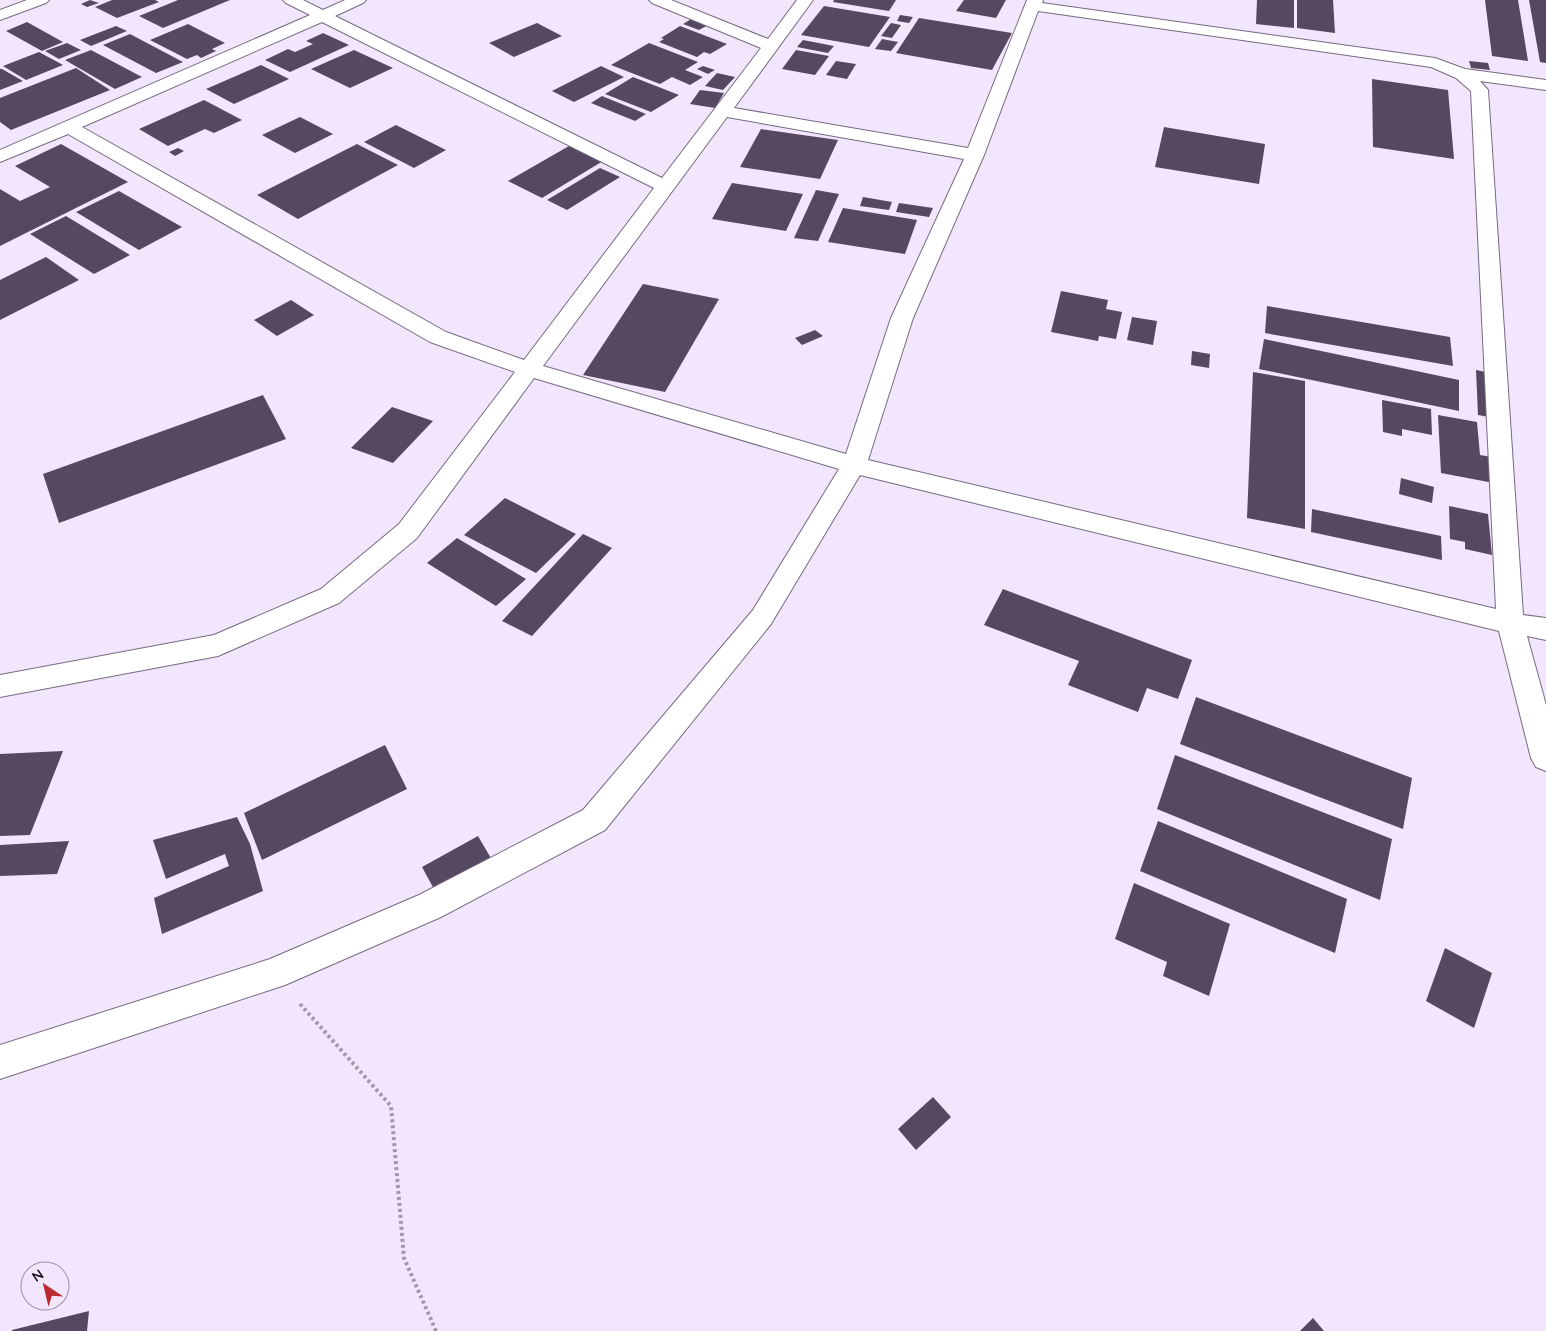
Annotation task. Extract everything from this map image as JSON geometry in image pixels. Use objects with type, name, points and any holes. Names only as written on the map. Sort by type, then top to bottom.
[{"type":"street","points":[[0,15],[41,0]]},
{"type":"street","points":[[291,0],[666,187]]},
{"type":"street","points":[[0,157],[358,0]]},
{"type":"street","points":[[657,0],[771,46]]},
{"type":"street","points":[[0,686],[218,644],[330,596],[408,531],[805,0]]},
{"type":"street","points":[[0,1062],[273,974],[430,906],[594,820],[762,617],[854,465],[902,318],[975,155],[1034,3],[1435,63],[1462,74],[1546,85]]},
{"type":"street","points":[[1462,74],[1479,90],[1510,622],[1546,758]]},
{"type":"street","points":[[723,111],[975,155]]},
{"type":"street","points":[[69,127],[438,337],[529,369],[854,465],[1546,630]]},
{"type":"path","points":[[273,974],[391,1106],[404,1258],[436,1331]]},
{"type":"building","points":[[90,0],[99,3],[87,7],[81,4]]},
{"type":"building","points":[[112,0],[155,0],[159,2],[117,18],[95,7]]},
{"type":"building","points":[[178,0],[230,0],[163,28],[139,16]]},
{"type":"building","points":[[834,0],[896,0],[889,11],[833,2]]},
{"type":"building","points":[[964,0],[1006,0],[996,18],[956,11]]},
{"type":"building","points":[[1257,0],[1294,0],[1294,28],[1256,24]]},
{"type":"building","points":[[1297,0],[1333,0],[1335,33],[1297,28]]},
{"type":"building","points":[[1485,0],[1518,0],[1528,61],[1492,56]]},
{"type":"building","points":[[1529,0],[1546,0],[1546,63],[1540,62]]},
{"type":"building","points":[[824,6],[890,17],[869,47],[801,35]]},
{"type":"building","points":[[900,15],[913,17],[909,23],[897,21]]},
{"type":"building","points":[[693,18],[710,24],[699,30],[683,24]]},
{"type":"building","points":[[919,18],[1012,33],[992,70],[896,53]]},
{"type":"building","points":[[27,22],[63,42],[42,51],[6,31]]},
{"type":"building","points":[[537,23],[562,36],[514,57],[489,43]]},
{"type":"building","points":[[891,23],[901,25],[892,38],[881,36]]},
{"type":"building","points":[[188,24],[225,43],[212,49],[216,51],[201,58],[197,55],[187,59],[150,40]]},
{"type":"building","points":[[116,26],[127,31],[91,46],[80,40]]},
{"type":"building","points":[[680,26],[727,44],[710,54],[704,52],[697,57],[659,42],[664,39],[661,38]]},
{"type":"building","points":[[323,33],[349,45],[290,72],[265,60],[288,49],[295,52],[313,44],[306,41]]},
{"type":"building","points":[[130,34],[183,62],[156,73],[103,45]]},
{"type":"building","points":[[882,39],[898,42],[891,51],[875,49]]},
{"type":"building","points":[[803,40],[834,46],[828,53],[797,47]]},
{"type":"building","points":[[67,43],[81,50],[59,59],[45,51]]},
{"type":"building","points":[[649,43],[698,62],[685,70],[703,77],[690,85],[672,77],[660,84],[611,65]]},
{"type":"building","points":[[91,50],[142,77],[115,89],[65,60]]},
{"type":"building","points":[[354,50],[393,68],[350,88],[311,69]]},
{"type":"building","points":[[796,50],[829,56],[815,75],[782,69]]},
{"type":"building","points":[[39,52],[63,65],[26,80],[3,66]]},
{"type":"building","points":[[836,61],[856,64],[847,79],[826,75]]},
{"type":"building","points":[[1469,61],[1488,63],[1490,70],[1471,68]]},
{"type":"building","points":[[261,65],[289,79],[234,104],[206,89]]},
{"type":"building","points":[[601,66],[624,77],[574,102],[552,91]]},
{"type":"building","points":[[703,66],[715,70],[708,74],[697,69]]},
{"type":"building","points":[[76,68],[110,90],[11,130],[0,122],[0,98]]},
{"type":"building","points":[[0,69],[2,69],[23,81],[0,90]]},
{"type":"building","points":[[717,73],[735,77],[723,90],[705,86]]},
{"type":"building","points":[[633,77],[679,95],[651,112],[605,94]]},
{"type":"building","points":[[1372,79],[1448,90],[1454,159],[1373,147]]},
{"type":"building","points":[[700,90],[724,93],[715,108],[690,104]]},
{"type":"building","points":[[602,96],[646,114],[635,121],[591,103]]},
{"type":"building","points":[[204,100],[242,120],[214,133],[205,129],[168,146],[139,129]]},
{"type":"building","points":[[300,117],[333,134],[295,153],[262,135]]},
{"type":"building","points":[[396,125],[446,150],[414,168],[364,142]]},
{"type":"building","points":[[1164,127],[1265,144],[1259,184],[1155,167]]},
{"type":"building","points":[[761,129],[838,140],[820,179],[740,167]]},
{"type":"building","points":[[61,144],[128,182],[0,246],[0,189],[20,201],[50,187],[15,166]]},
{"type":"building","points":[[357,144],[398,165],[298,219],[257,195]]},
{"type":"building","points":[[569,146],[603,161],[542,198],[508,181]]},
{"type":"building","points":[[178,148],[184,151],[175,156],[169,152]]},
{"type":"building","points":[[600,168],[620,177],[567,210],[547,200]]},
{"type":"building","points":[[732,183],[803,194],[786,231],[712,219]]},
{"type":"building","points":[[816,190],[839,194],[818,241],[794,238]]},
{"type":"building","points":[[119,191],[182,227],[139,250],[76,212]]},
{"type":"building","points":[[863,197],[892,202],[889,210],[860,206]]},
{"type":"building","points":[[899,203],[933,208],[929,217],[896,212]]},
{"type":"building","points":[[843,208],[917,220],[905,254],[828,242]]},
{"type":"building","points":[[66,216],[130,255],[94,274],[30,234]]},
{"type":"building","points":[[46,257],[79,280],[0,320],[0,280]]},
{"type":"building","points":[[643,284],[719,299],[665,392],[583,375]]},
{"type":"building","points":[[1061,291],[1108,300],[1106,309],[1122,312],[1116,339],[1099,336],[1098,341],[1051,332]]},
{"type":"building","points":[[291,300],[314,315],[277,336],[254,320]]},
{"type":"building","points":[[1267,306],[1450,337],[1453,366],[1265,333]]},
{"type":"building","points":[[1132,317],[1157,321],[1153,345],[1127,340]]},
{"type":"building","points":[[815,330],[823,336],[802,345],[795,338]]},
{"type":"building","points":[[1264,339],[1459,380],[1459,411],[1259,369]]},
{"type":"building","points":[[1192,351],[1210,354],[1209,368],[1191,365]]},
{"type":"building","points":[[1476,370],[1486,372],[1489,417],[1478,415]]},
{"type":"building","points":[[1253,372],[1305,381],[1305,529],[1247,518]]},
{"type":"building","points":[[263,395],[286,439],[59,523],[43,474]]},
{"type":"building","points":[[1382,400],[1431,409],[1432,435],[1402,429],[1402,436],[1383,432]]},
{"type":"building","points":[[392,407],[433,421],[393,463],[351,448]]},
{"type":"building","points":[[1438,415],[1477,422],[1480,455],[1497,458],[1499,484],[1441,473]]},
{"type":"building","points":[[1401,478],[1434,487],[1432,503],[1399,494]]},
{"type":"building","points":[[505,498],[576,534],[536,573],[464,535]]},
{"type":"building","points":[[1449,506],[1488,514],[1492,555],[1465,549],[1465,542],[1450,539]]},
{"type":"building","points":[[1312,509],[1441,536],[1442,560],[1311,532]]},
{"type":"building","points":[[583,534],[612,548],[532,636],[502,621]]},
{"type":"building","points":[[457,538],[526,579],[496,606],[427,563]]},
{"type":"building","points":[[1003,589],[1192,660],[1178,699],[1147,688],[1138,712],[1068,685],[1079,661],[984,625]]},
{"type":"building","points":[[1196,697],[1412,778],[1403,829],[1180,744]]},
{"type":"building","points":[[385,745],[407,789],[262,860],[244,813]]},
{"type":"building","points":[[63,751],[30,835],[0,836],[0,754]]},
{"type":"building","points":[[1175,755],[1392,839],[1380,900],[1157,809]]},
{"type":"building","points":[[237,817],[250,844],[263,891],[162,934],[154,898],[229,866],[225,854],[166,879],[153,840]]},
{"type":"building","points":[[1158,821],[1347,899],[1335,953],[1140,871]]},
{"type":"building","points":[[478,836],[492,860],[435,891],[422,867]]},
{"type":"building","points":[[69,841],[57,874],[0,876],[0,845]]},
{"type":"building","points":[[1134,883],[1230,924],[1209,996],[1163,976],[1167,962],[1115,939]]},
{"type":"building","points":[[1445,948],[1492,973],[1474,1028],[1426,1001]]},
{"type":"building","points":[[933,1097],[951,1117],[916,1150],[898,1129]]},
{"type":"building","points":[[89,1311],[87,1331],[12,1331],[12,1330]]},
{"type":"building","points":[[1313,1318],[1324,1331],[1300,1331]]}]
